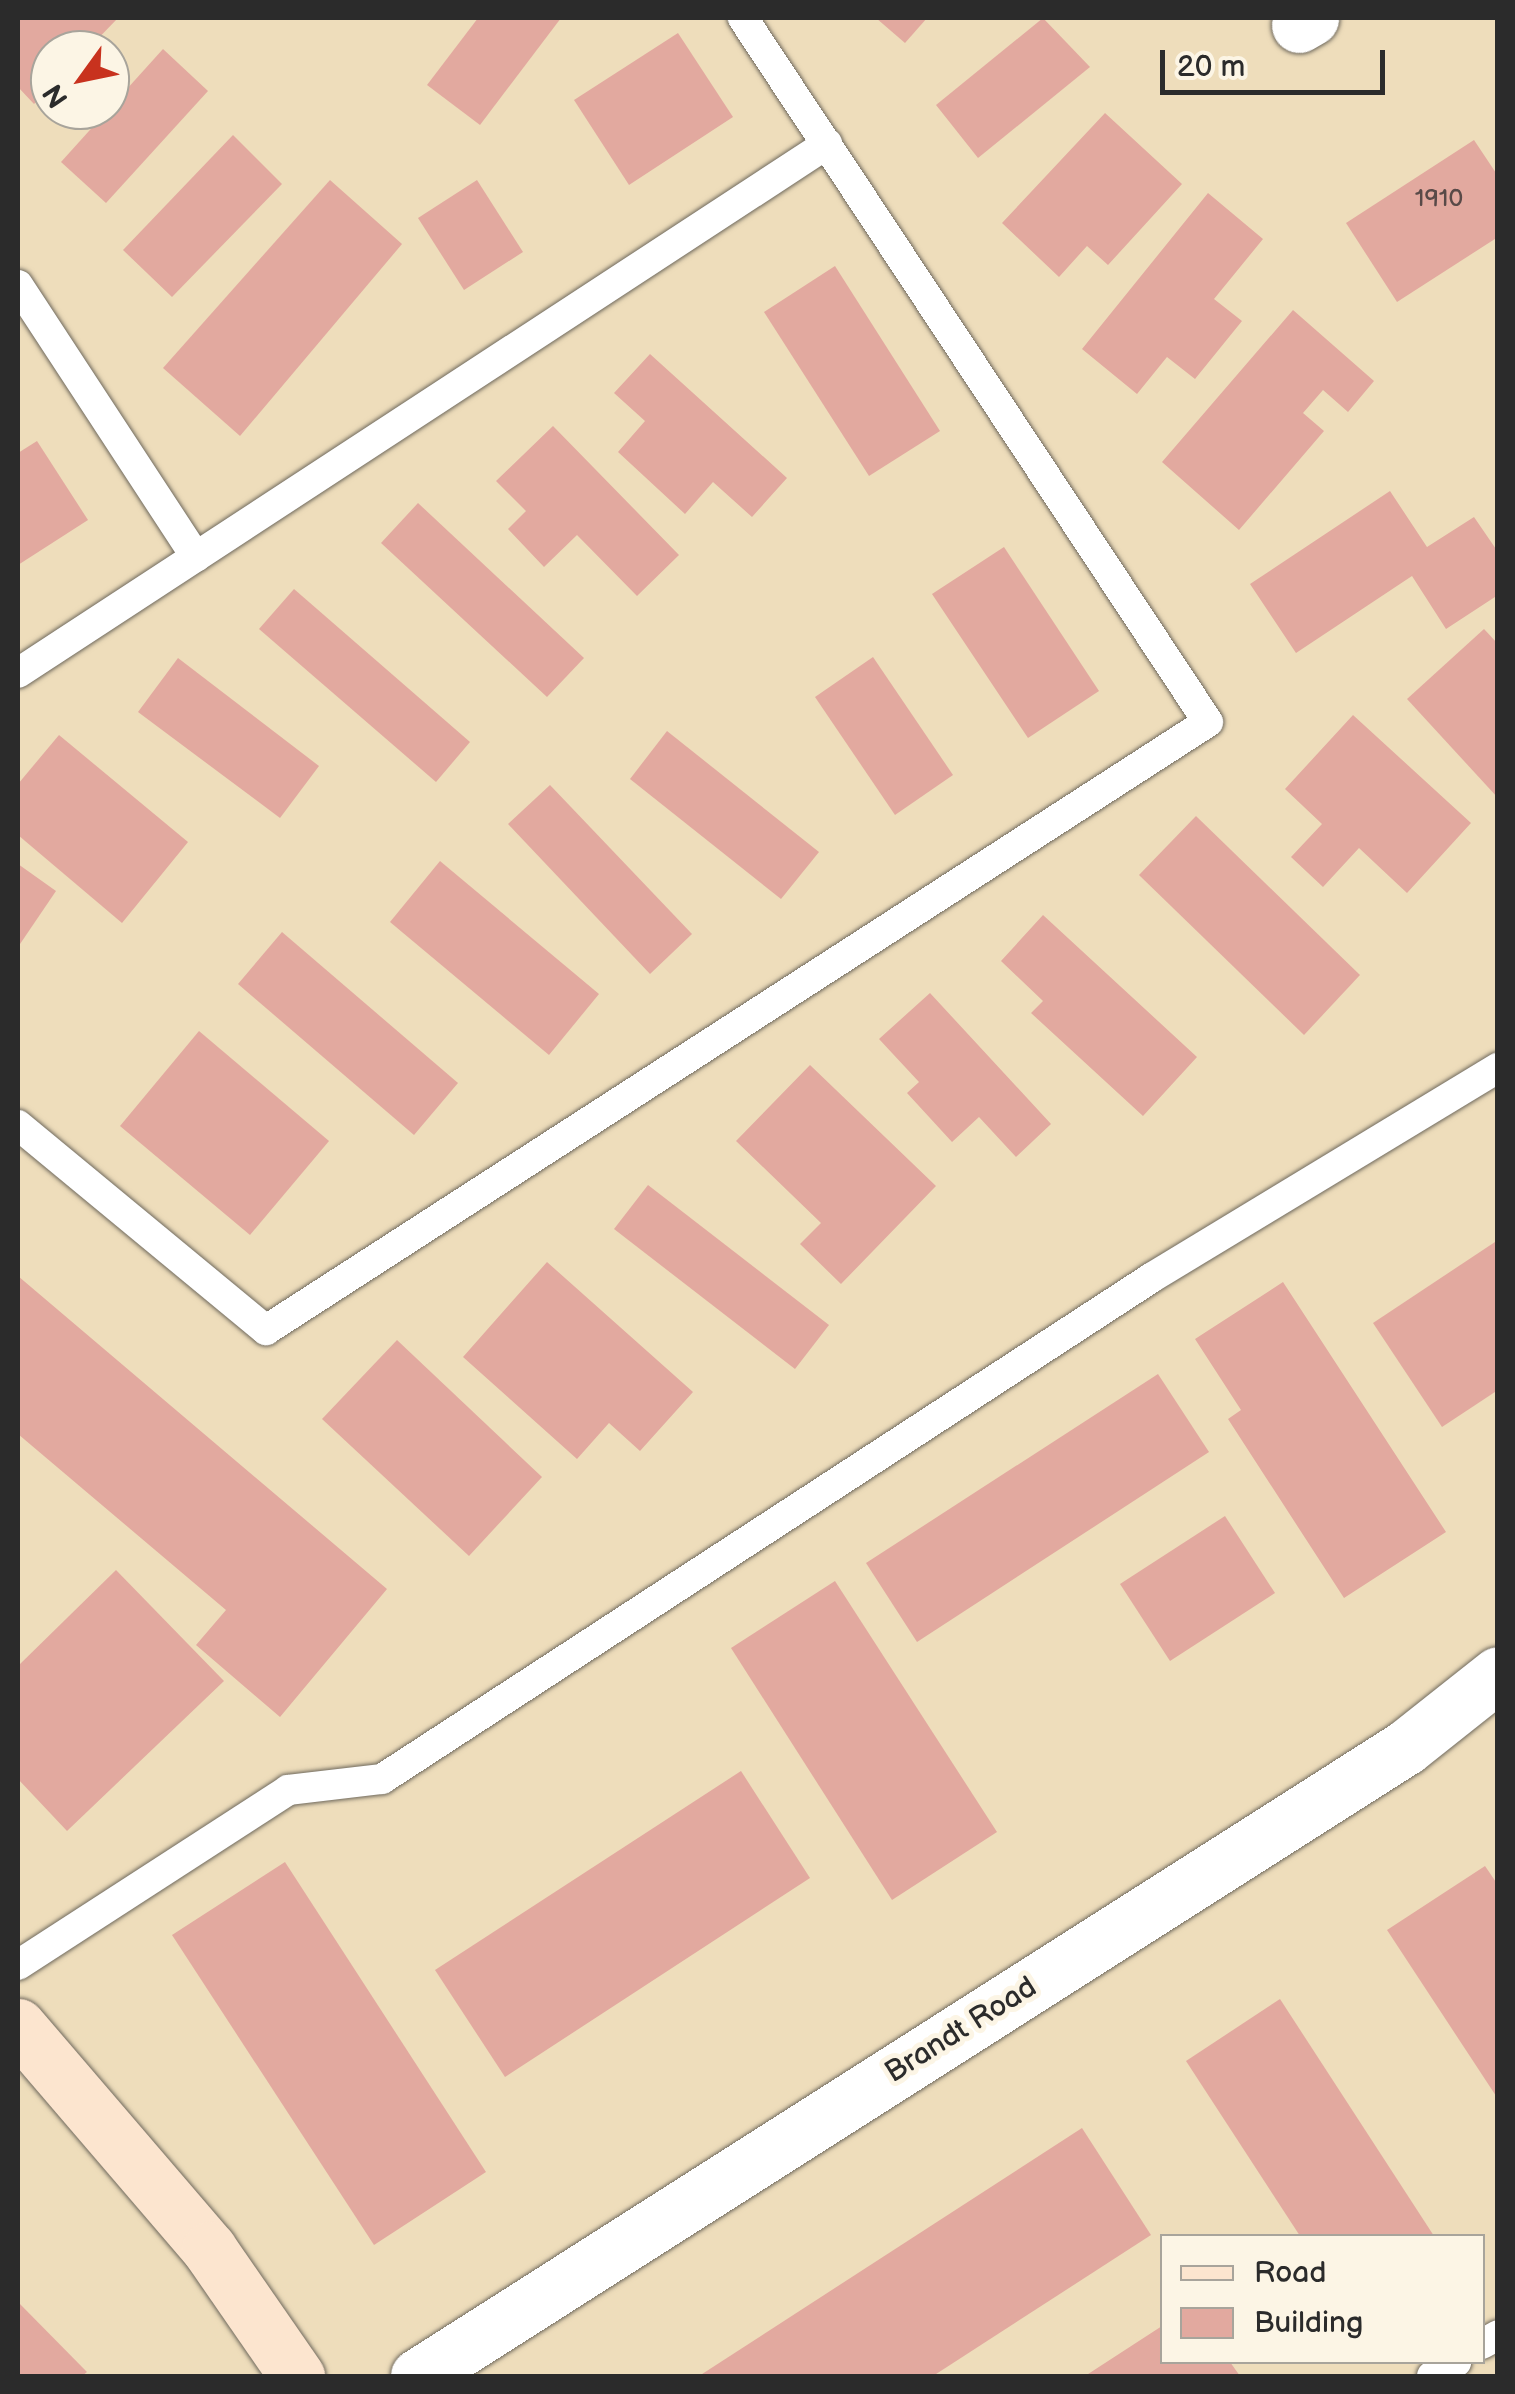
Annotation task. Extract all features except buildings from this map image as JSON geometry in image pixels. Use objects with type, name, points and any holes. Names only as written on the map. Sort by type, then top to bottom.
[{"type":"main road","points":[[18,2026],[208,2249],[297,2376]]},
{"type":"street","name":"Brandt Road","points":[[418,2376],[1406,1747],[1498,1674]]},
{"type":"lane","points":[[18,1125],[266,1330],[1208,722],[743,18]]},
{"type":"lane","points":[[18,674],[827,144]]},
{"type":"lane","points":[[18,286],[196,557]]},
{"type":"lane","points":[[18,1965],[288,1790],[382,1779],[1151,1278],[1498,1068]]}]
